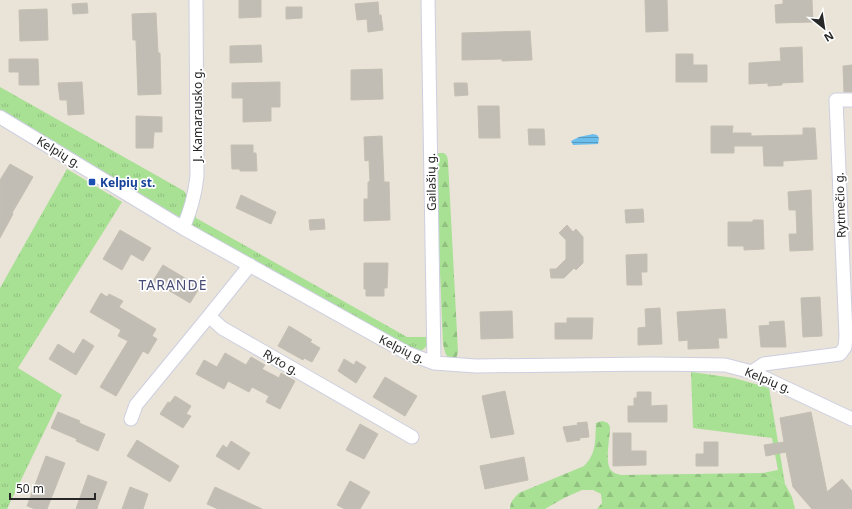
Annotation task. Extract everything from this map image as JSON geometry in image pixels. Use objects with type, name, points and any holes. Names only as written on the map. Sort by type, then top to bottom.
[{"type":"street","name":"J. Kamarausko g.","points":[[183,228],[191,211],[195,196],[197,176],[196,0]]},
{"type":"street","name":"Gailašių g.","points":[[428,0],[434,363]]},
{"type":"street","name":"Rytmečio g.","points":[[752,372],[764,364],[840,354],[844,347],[846,336],[836,100],[852,100]]},
{"type":"street","name":"Kelpių g.","points":[[0,117],[183,228],[407,353],[434,363],[476,366],[652,364],[724,365],[752,372],[852,419]]},
{"type":"street","points":[[131,419],[136,405],[250,265]]},
{"type":"street","name":"Ryto g.","points":[[209,316],[222,328],[412,437]]},
{"type":"green space","points":[[0,87],[184,191],[196,210],[196,218],[407,337],[429,337],[427,346],[421,351],[415,351],[288,282],[0,111]]},
{"type":"green space","points":[[444,153],[447,156],[448,161],[458,352],[456,359],[448,358],[443,344],[435,154]]},
{"type":"green space","points":[[67,169],[122,202],[18,368],[62,395],[7,509],[0,509],[0,288]]},
{"type":"green space","points":[[691,372],[734,378],[769,388],[785,484],[763,473],[778,470],[772,438],[693,428]]},
{"type":"green space","points":[[602,421],[608,423],[610,427],[608,460],[610,469],[615,473],[621,475],[763,473],[785,484],[792,497],[795,509],[597,509],[602,503],[601,494],[593,490],[582,490],[545,509],[510,509],[514,498],[519,493],[584,466],[593,451],[596,423]]},
{"type":"water","points":[[593,134],[597,135],[599,138],[598,144],[573,145],[571,141],[579,137]]},
{"type":"building","points":[[239,0],[261,0],[261,17],[239,18]]},
{"type":"building","points":[[645,0],[667,0],[668,31],[646,32]]},
{"type":"building","points":[[783,0],[812,0],[813,22],[776,23],[775,5],[783,4]]},
{"type":"building","points":[[378,2],[379,15],[381,15],[383,30],[368,32],[367,19],[357,20],[355,4]]},
{"type":"building","points":[[87,3],[88,13],[73,14],[72,4]]},
{"type":"building","points":[[286,7],[302,7],[302,18],[286,19]]},
{"type":"building","points":[[47,9],[48,40],[20,41],[19,10]]},
{"type":"building","points":[[156,13],[158,53],[160,53],[161,94],[138,95],[136,40],[133,40],[132,14]]},
{"type":"building","points":[[530,31],[532,60],[462,60],[462,33]]},
{"type":"building","points":[[261,45],[262,62],[230,63],[230,46]]},
{"type":"building","points":[[802,47],[803,82],[782,83],[782,85],[768,86],[768,83],[749,84],[749,63],[781,61],[780,48]]},
{"type":"building","points":[[676,54],[693,54],[693,65],[707,65],[707,82],[676,82]]},
{"type":"building","points":[[9,59],[38,59],[39,85],[19,85],[19,72],[9,72]]},
{"type":"building","points":[[852,65],[852,92],[844,92],[843,66]]},
{"type":"building","points":[[382,69],[383,99],[351,100],[351,70]]},
{"type":"building","points":[[82,82],[84,114],[68,115],[67,100],[60,100],[58,83]]},
{"type":"building","points":[[280,82],[280,107],[271,107],[271,121],[243,122],[243,98],[232,98],[232,83]]},
{"type":"building","points":[[454,83],[467,83],[468,95],[455,96]]},
{"type":"building","points":[[478,106],[499,106],[500,138],[479,138]]},
{"type":"building","points":[[136,116],[162,117],[162,132],[154,132],[153,148],[136,148]]},
{"type":"building","points":[[711,126],[733,126],[732,133],[751,133],[751,136],[803,135],[803,128],[815,128],[817,159],[783,161],[783,166],[764,166],[763,146],[734,146],[734,153],[711,153]]},
{"type":"building","points":[[528,129],[544,129],[545,145],[529,145]]},
{"type":"building","points":[[382,136],[384,182],[389,182],[390,220],[364,221],[364,199],[368,199],[368,182],[370,182],[369,160],[365,161],[364,137]]},
{"type":"building","points":[[231,145],[253,145],[253,153],[256,153],[257,171],[240,171],[240,169],[232,169]]},
{"type":"building","points":[[10,164],[33,177],[12,213],[13,214],[0,238],[0,180]]},
{"type":"building","points":[[811,190],[813,250],[790,251],[789,234],[797,234],[796,210],[789,210],[788,192]]},
{"type":"building","points":[[241,195],[276,212],[271,224],[236,208]]},
{"type":"building","points":[[643,209],[644,222],[626,223],[625,210]]},
{"type":"building","points":[[324,219],[325,229],[310,230],[309,220]]},
{"type":"building","points":[[753,220],[763,220],[764,249],[744,250],[744,246],[728,246],[728,222],[753,222]]},
{"type":"building","points":[[567,225],[573,232],[576,229],[583,237],[583,263],[576,270],[574,268],[564,278],[551,278],[550,269],[556,269],[566,259],[566,240],[559,233]]},
{"type":"building","points":[[120,230],[151,248],[143,261],[131,254],[122,270],[103,259]]},
{"type":"building","points":[[647,254],[647,272],[641,272],[642,285],[627,285],[626,255]]},
{"type":"building","points":[[364,263],[388,263],[387,288],[384,288],[384,296],[366,296],[366,289],[364,289]]},
{"type":"building","points":[[163,265],[200,287],[190,303],[153,281]]},
{"type":"building","points":[[101,293],[107,297],[109,294],[123,301],[119,307],[156,329],[152,336],[157,339],[148,354],[143,351],[116,396],[100,387],[128,341],[118,336],[121,330],[90,312]]},
{"type":"building","points":[[820,297],[822,336],[803,337],[801,298]]},
{"type":"building","points":[[660,308],[662,344],[638,345],[638,328],[646,327],[645,309]]},
{"type":"building","points":[[725,309],[727,338],[718,338],[719,348],[688,349],[688,340],[679,341],[677,312]]},
{"type":"building","points":[[512,311],[513,338],[481,339],[480,312]]},
{"type":"building","points":[[567,318],[593,318],[592,339],[555,339],[555,323],[567,323]]},
{"type":"building","points":[[784,321],[786,347],[761,347],[759,326],[770,325],[769,322]]},
{"type":"building","points":[[289,326],[312,340],[310,342],[320,348],[312,362],[304,358],[303,360],[278,346]]},
{"type":"building","points":[[83,339],[94,346],[76,375],[49,359],[58,344],[74,354]]},
{"type":"building","points":[[225,353],[246,365],[251,357],[265,365],[262,369],[279,378],[281,373],[295,381],[280,409],[266,402],[269,396],[252,387],[249,392],[228,381],[224,389],[196,374],[204,360],[217,367]]},
{"type":"building","points":[[344,359],[354,365],[356,361],[366,367],[356,383],[338,371]]},
{"type":"building","points":[[385,377],[417,396],[405,416],[373,397]]},
{"type":"building","points":[[505,391],[514,434],[491,438],[482,396]]},
{"type":"building","points":[[637,392],[651,392],[651,406],[667,405],[667,422],[628,422],[628,406],[634,406],[634,398],[637,398]]},
{"type":"building","points":[[175,396],[191,406],[186,414],[191,416],[183,428],[160,414],[168,402],[170,403]]},
{"type":"building","points":[[58,412],[105,434],[98,451],[76,441],[77,439],[51,428]]},
{"type":"building","points":[[811,412],[827,492],[842,479],[852,491],[852,509],[812,509],[793,487],[786,452],[766,456],[764,445],[784,442],[780,418]]},
{"type":"building","points":[[587,422],[589,437],[579,438],[580,440],[567,442],[563,427]]},
{"type":"building","points":[[360,424],[378,434],[364,459],[346,450]]},
{"type":"building","points":[[613,433],[631,433],[631,451],[646,451],[646,465],[613,466]]},
{"type":"building","points":[[137,440],[179,466],[170,482],[127,456]]},
{"type":"building","points":[[231,441],[250,453],[239,470],[216,456],[223,445],[227,448]]},
{"type":"building","points":[[704,442],[718,442],[718,466],[696,466],[696,454],[704,454]]},
{"type":"building","points":[[46,456],[65,463],[47,509],[35,509],[27,506]]},
{"type":"building","points":[[524,457],[528,480],[485,489],[480,466]]},
{"type":"building","points":[[88,475],[107,482],[97,509],[76,509]]},
{"type":"building","points":[[350,481],[370,492],[360,509],[345,509],[337,505]]},
{"type":"building","points":[[130,487],[148,494],[143,509],[122,509]]},
{"type":"building","points":[[215,487],[262,509],[218,509],[207,504]]},
{"type":"place","name":"Kelpių st.","points":[[92,182]]},
{"type":"district","name":"TARANDĖ","points":[[173,284]]}]
